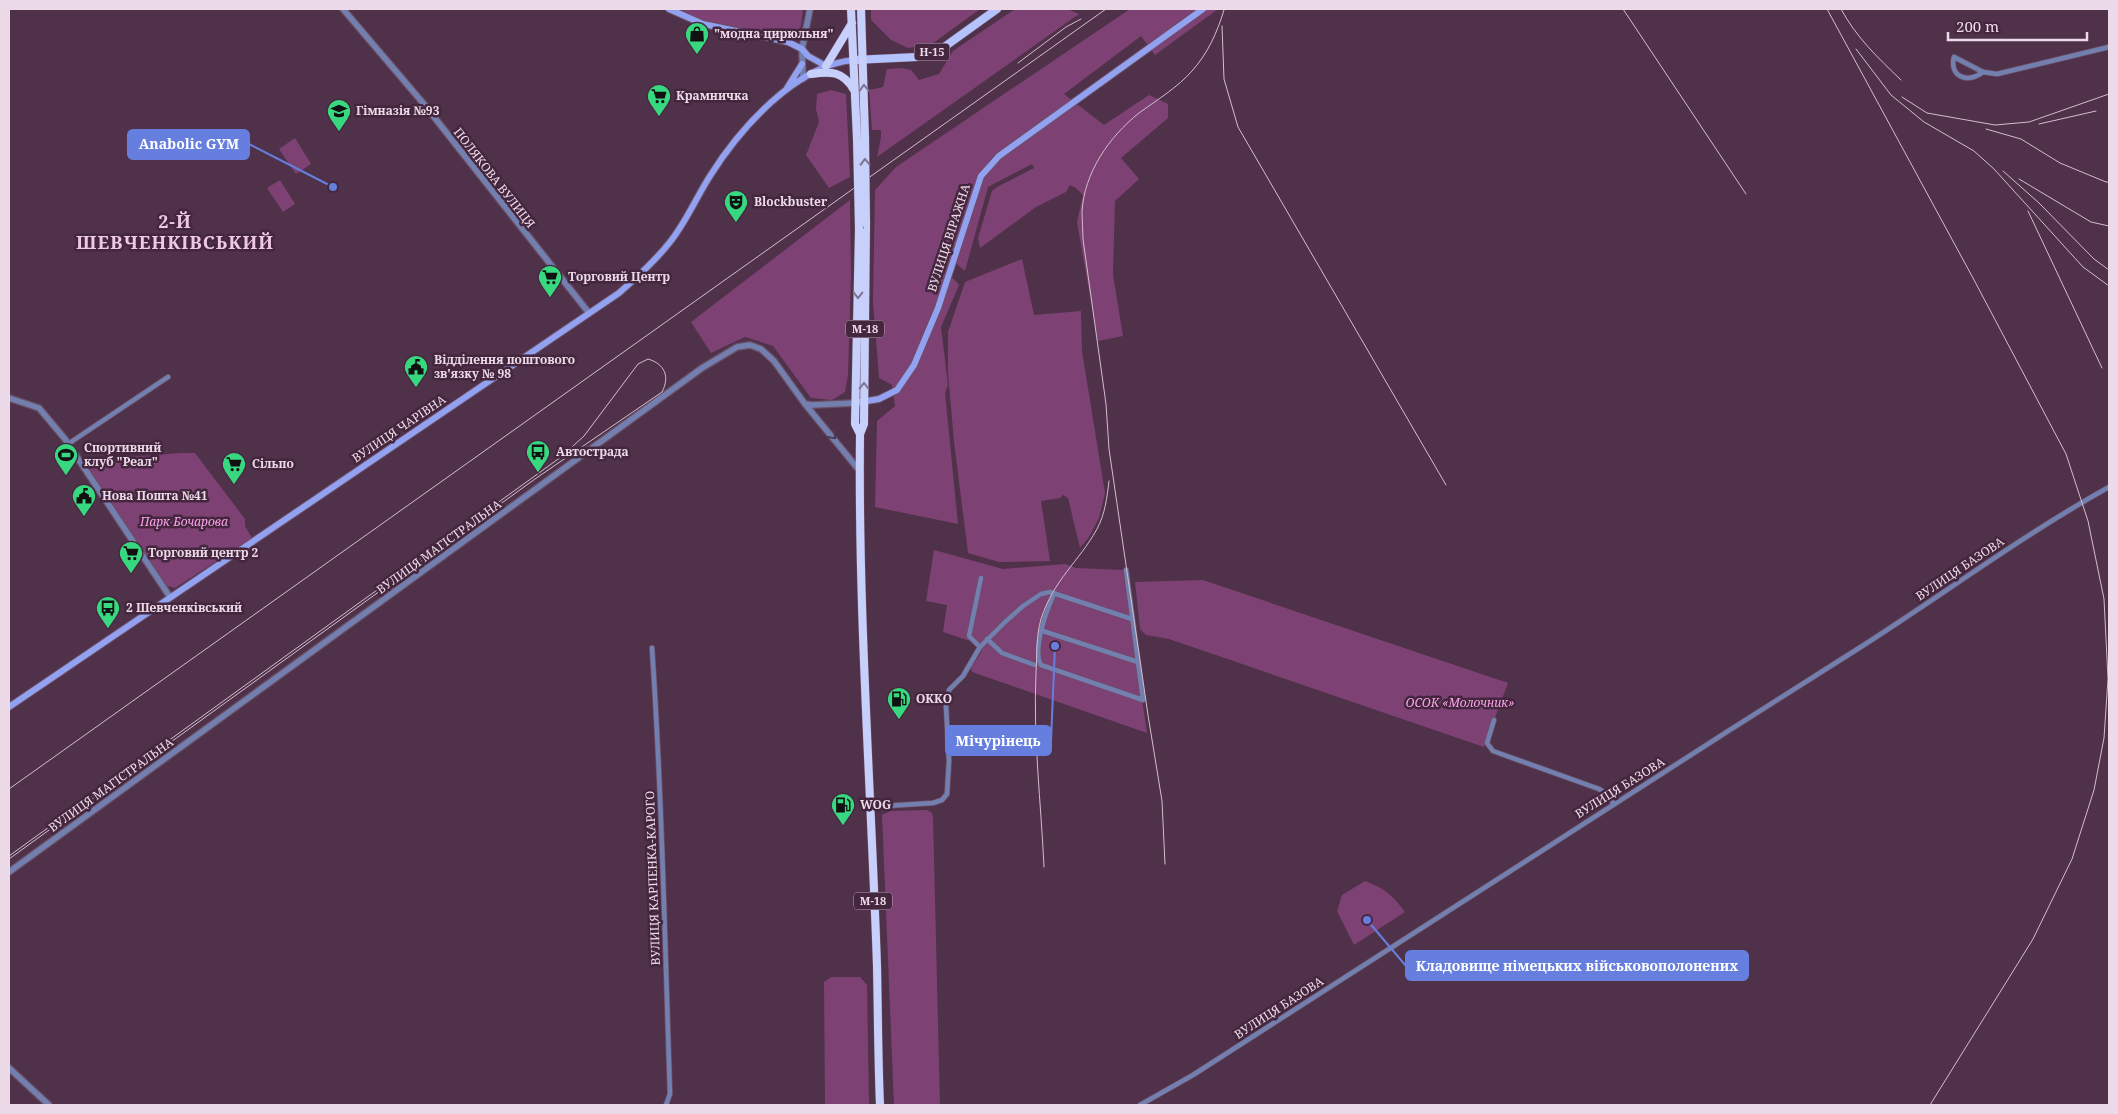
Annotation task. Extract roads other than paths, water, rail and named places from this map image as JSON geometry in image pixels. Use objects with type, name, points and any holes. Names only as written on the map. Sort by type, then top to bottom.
[{"type":"highway","name":"М-18","points":[[860,434],[855,424],[855,403],[863,60],[861,9]]},
{"type":"highway","name":"М-18","points":[[850,14],[855,92],[861,138],[866,223],[864,424],[860,434],[859,470],[862,629],[877,966],[880,1105]]},
{"type":"highway","points":[[826,66],[850,14]]},
{"type":"highway","points":[[811,74],[834,72],[843,76],[855,92]]},
{"type":"main road","points":[[669,9],[703,24],[788,42],[802,49],[808,56],[826,66]]},
{"type":"main road","name":"Н-15","points":[[854,60],[917,57],[940,50],[997,9]]},
{"type":"main road","name":"ВУЛИЦЯ ВІРАЖНА","points":[[855,403],[880,400],[897,390],[914,365],[938,308],[981,176],[999,156],[1202,9]]},
{"type":"main road","name":"ВУЛИЦЯ ЧАРІВНА","points":[[9,707],[619,293],[671,241],[720,161],[744,130],[781,94],[803,79],[826,66],[854,60]]},
{"type":"main road","points":[[781,94],[792,81],[802,64]]},
{"type":"street","name":"ПОЛЯКОВА ВУЛИЦЯ","points":[[344,9],[422,103],[589,313]]},
{"type":"street","points":[[803,79],[802,49],[810,9]]},
{"type":"street","points":[[1983,72],[1978,76],[1966,78],[1957,75],[1952,64],[1954,57],[1965,61],[1983,72],[2004,72],[2109,47]]},
{"type":"street","name":"ВУЛИЦЯ МАГІСТРАЛЬНА","points":[[9,872],[722,354],[737,347],[750,345],[761,349],[774,361],[805,404],[859,470]]},
{"type":"street","points":[[68,444],[168,378]]},
{"type":"street","points":[[9,398],[39,408],[68,444],[170,597]]},
{"type":"street","name":"ВУЛИЦЯ ВІРАЖНА","points":[[805,404],[855,403]]},
{"type":"street","name":"ВУЛИЦЯ БАЗОВА","points":[[1140,1105],[1194,1075],[1880,635],[1991,559],[2109,487]]},
{"type":"street","points":[[1054,594],[1043,621],[1039,657],[1041,665],[1143,700],[1126,570]]},
{"type":"street","points":[[980,647],[969,636],[981,578]]},
{"type":"street","points":[[869,807],[934,803],[942,800],[947,794],[947,697],[949,690],[963,676],[980,647],[987,639],[1023,606],[1046,592],[1132,619]]},
{"type":"street","points":[[1043,632],[1138,662]]},
{"type":"street","points":[[987,639],[1002,653],[1034,665]]},
{"type":"street","name":"ВУЛИЦЯ КАРПЕНКА-КАРОГО","points":[[652,648],[660,756],[661,853],[670,1094],[666,1105]]},
{"type":"street","points":[[1494,720],[1487,743],[1492,751],[1600,789],[1607,794],[1614,804]]},
{"type":"street","points":[[9,1068],[49,1105]]},
{"type":"tram line","points":[[9,856],[561,457],[584,436],[638,364],[648,359],[654,361],[662,368],[666,376],[662,392],[535,479],[9,859]]},
{"type":"railway","points":[[9,789],[1106,9]]},
{"type":"railway","points":[[1623,9],[1746,194]]},
{"type":"railway","points":[[1827,9],[2066,454],[2088,521],[2104,599],[2108,679],[2104,738],[2094,790],[2072,859],[2033,939],[1930,1105]]},
{"type":"railway","points":[[1841,9],[1861,38],[1901,80]]},
{"type":"railway","points":[[1165,864],[1162,801],[1109,449],[1106,404],[1083,239],[1082,212],[1084,198],[1093,170],[1108,145],[1139,113],[1174,88],[1192,71],[1203,57],[1211,42],[1224,10]]},
{"type":"railway","points":[[1018,63],[1066,27],[1081,19]]},
{"type":"railway","points":[[1222,26],[1224,79],[1238,127],[1446,485]]},
{"type":"railway","points":[[1856,49],[1891,95],[1924,122],[1974,151],[1994,169],[2083,267],[2109,286]]},
{"type":"railway","points":[[1902,97],[1927,113],[1995,125],[2029,122],[2109,94]]},
{"type":"railway","points":[[2039,124],[2096,111]]},
{"type":"railway","points":[[1986,129],[2021,139],[2060,163],[2109,182]]},
{"type":"railway","points":[[2003,171],[2039,203],[2094,259],[2109,270]]},
{"type":"railway","points":[[2019,179],[2091,222],[2109,226]]},
{"type":"railway","points":[[2028,211],[2102,368]]},
{"type":"railway","points":[[1044,867],[1035,697],[1038,632],[1046,605],[1059,582],[1090,541],[1100,523],[1109,481]]},
{"type":"place","name":"\"модна цирюльня\"","points":[[697,55]]},
{"type":"place","name":"Крамничка","points":[[659,117]]},
{"type":"place","name":"Гімназія №93","points":[[339,132]]},
{"type":"place","name":"Anabolic GYM","points":[[333,187]]},
{"type":"place","name":"Blockbuster","points":[[736,223]]},
{"type":"place","name":"Торговий Центр","points":[[550,298]]},
{"type":"place","name":"Відділення поштового зв'язку № 98","points":[[416,388]]},
{"type":"place","name":"Автострада","points":[[538,473]]},
{"type":"place","name":"Спортивний клуб \"Реал\"","points":[[66,476]]},
{"type":"place","name":"Сільпо","points":[[234,485]]},
{"type":"place","name":"Нова Пошта №41","points":[[84,517]]},
{"type":"place","name":"Торговий центр 2","points":[[131,574]]},
{"type":"place","name":"2 Шевченківський","points":[[108,629]]},
{"type":"place","name":"Мічурінець","points":[[1055,646]]},
{"type":"place","name":"ОККО","points":[[899,720]]},
{"type":"place","name":"WOG","points":[[843,826]]},
{"type":"place","name":"Кладовище німецьких військовополонених","points":[[1367,920]]},
{"type":"district","name":"2-Й ШЕВЧЕНКІВСЬКИЙ","points":[[175,232]]},
{"type":"park label","name":"Парк Бочарова","points":[[184,522]]},
{"type":"park label","name":"ОСОК «Молочник»","points":[[1460,703]]}]
